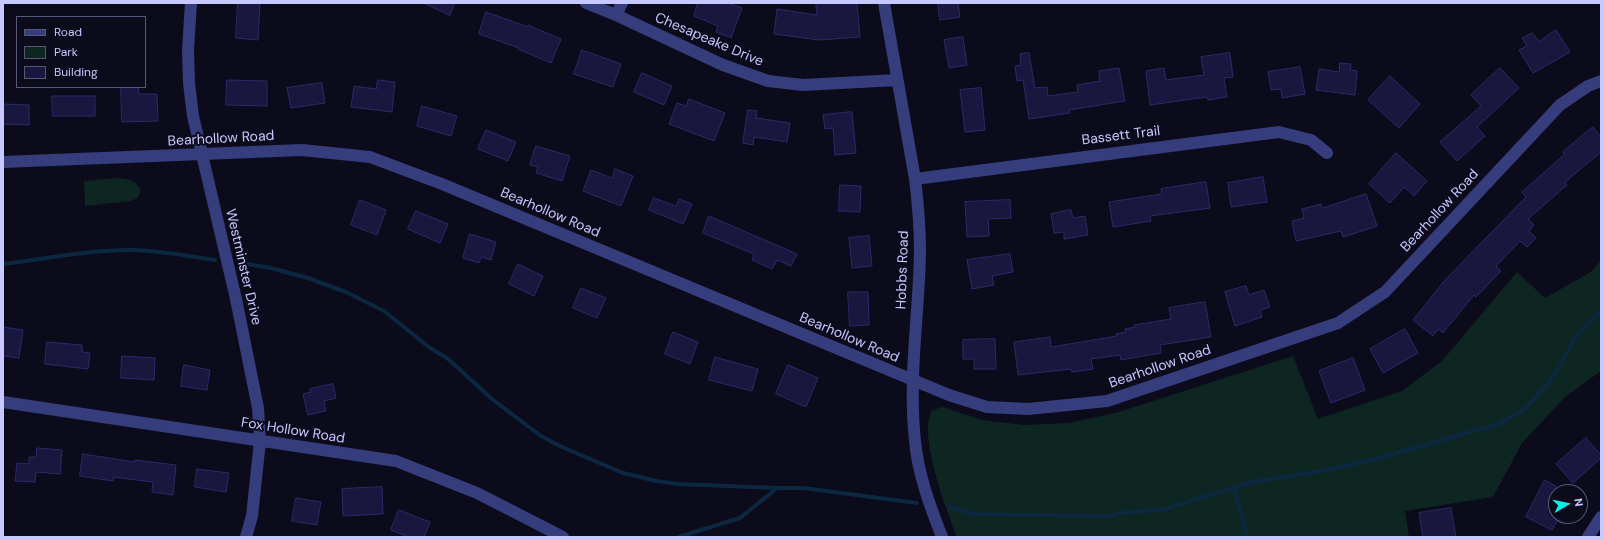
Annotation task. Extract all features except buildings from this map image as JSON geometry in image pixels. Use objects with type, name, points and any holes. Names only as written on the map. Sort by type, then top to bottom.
[{"type":"street","name":"Westminster Drive","points":[[191,3],[188,50],[189,83],[193,116],[251,367],[258,408],[260,441],[252,516],[246,537]]},
{"type":"street","name":"Chesapeake Drive","points":[[586,3],[616,15],[724,65],[768,82],[803,85],[897,80]]},
{"type":"street","points":[[616,15],[622,3]]},
{"type":"street","name":"Hobbs Road","points":[[884,3],[915,179],[918,205],[920,252],[913,380],[913,422],[919,462],[927,496],[942,537]]},
{"type":"street","name":"Bearhollow Road","points":[[3,162],[302,150],[370,157],[442,184],[949,395],[987,407],[1028,409],[1107,401],[1338,323],[1385,292],[1560,105],[1588,86],[1601,81]]},
{"type":"street","name":"Bassett Trail","points":[[915,179],[1279,132],[1311,140],[1327,153]]},
{"type":"street","name":"Fox Hollow Road","points":[[3,402],[396,461],[477,493],[563,537]]},
{"type":"street","points":[[1588,537],[1601,517]]},
{"type":"green space","points":[[118,178],[137,184],[141,190],[138,198],[130,201],[85,206],[84,181]]},
{"type":"green space","points":[[1601,260],[1601,371],[1565,397],[1522,443],[1493,497],[1405,511],[1409,537],[957,537],[935,474],[931,455],[928,438],[928,423],[931,411],[942,407],[982,420],[1024,425],[1069,423],[1119,412],[1293,356],[1318,419],[1402,391],[1442,361],[1517,272],[1545,298],[1591,272]]},
{"type":"waterway","points":[[3,264],[115,250],[142,250],[215,260]]},
{"type":"waterway","points":[[241,263],[271,268],[308,278],[346,292],[384,311],[430,348],[447,358],[492,399],[541,436],[562,447],[623,473],[678,484],[803,488],[917,503]]},
{"type":"waterway","points":[[950,507],[972,514],[1112,516],[1119,513],[1161,510],[1252,482],[1328,470],[1383,457],[1497,425],[1526,408],[1547,385],[1565,357],[1574,339],[1601,310]]},
{"type":"waterway","points":[[678,537],[740,518],[776,489]]},
{"type":"waterway","points":[[1234,489],[1247,537]]}]
